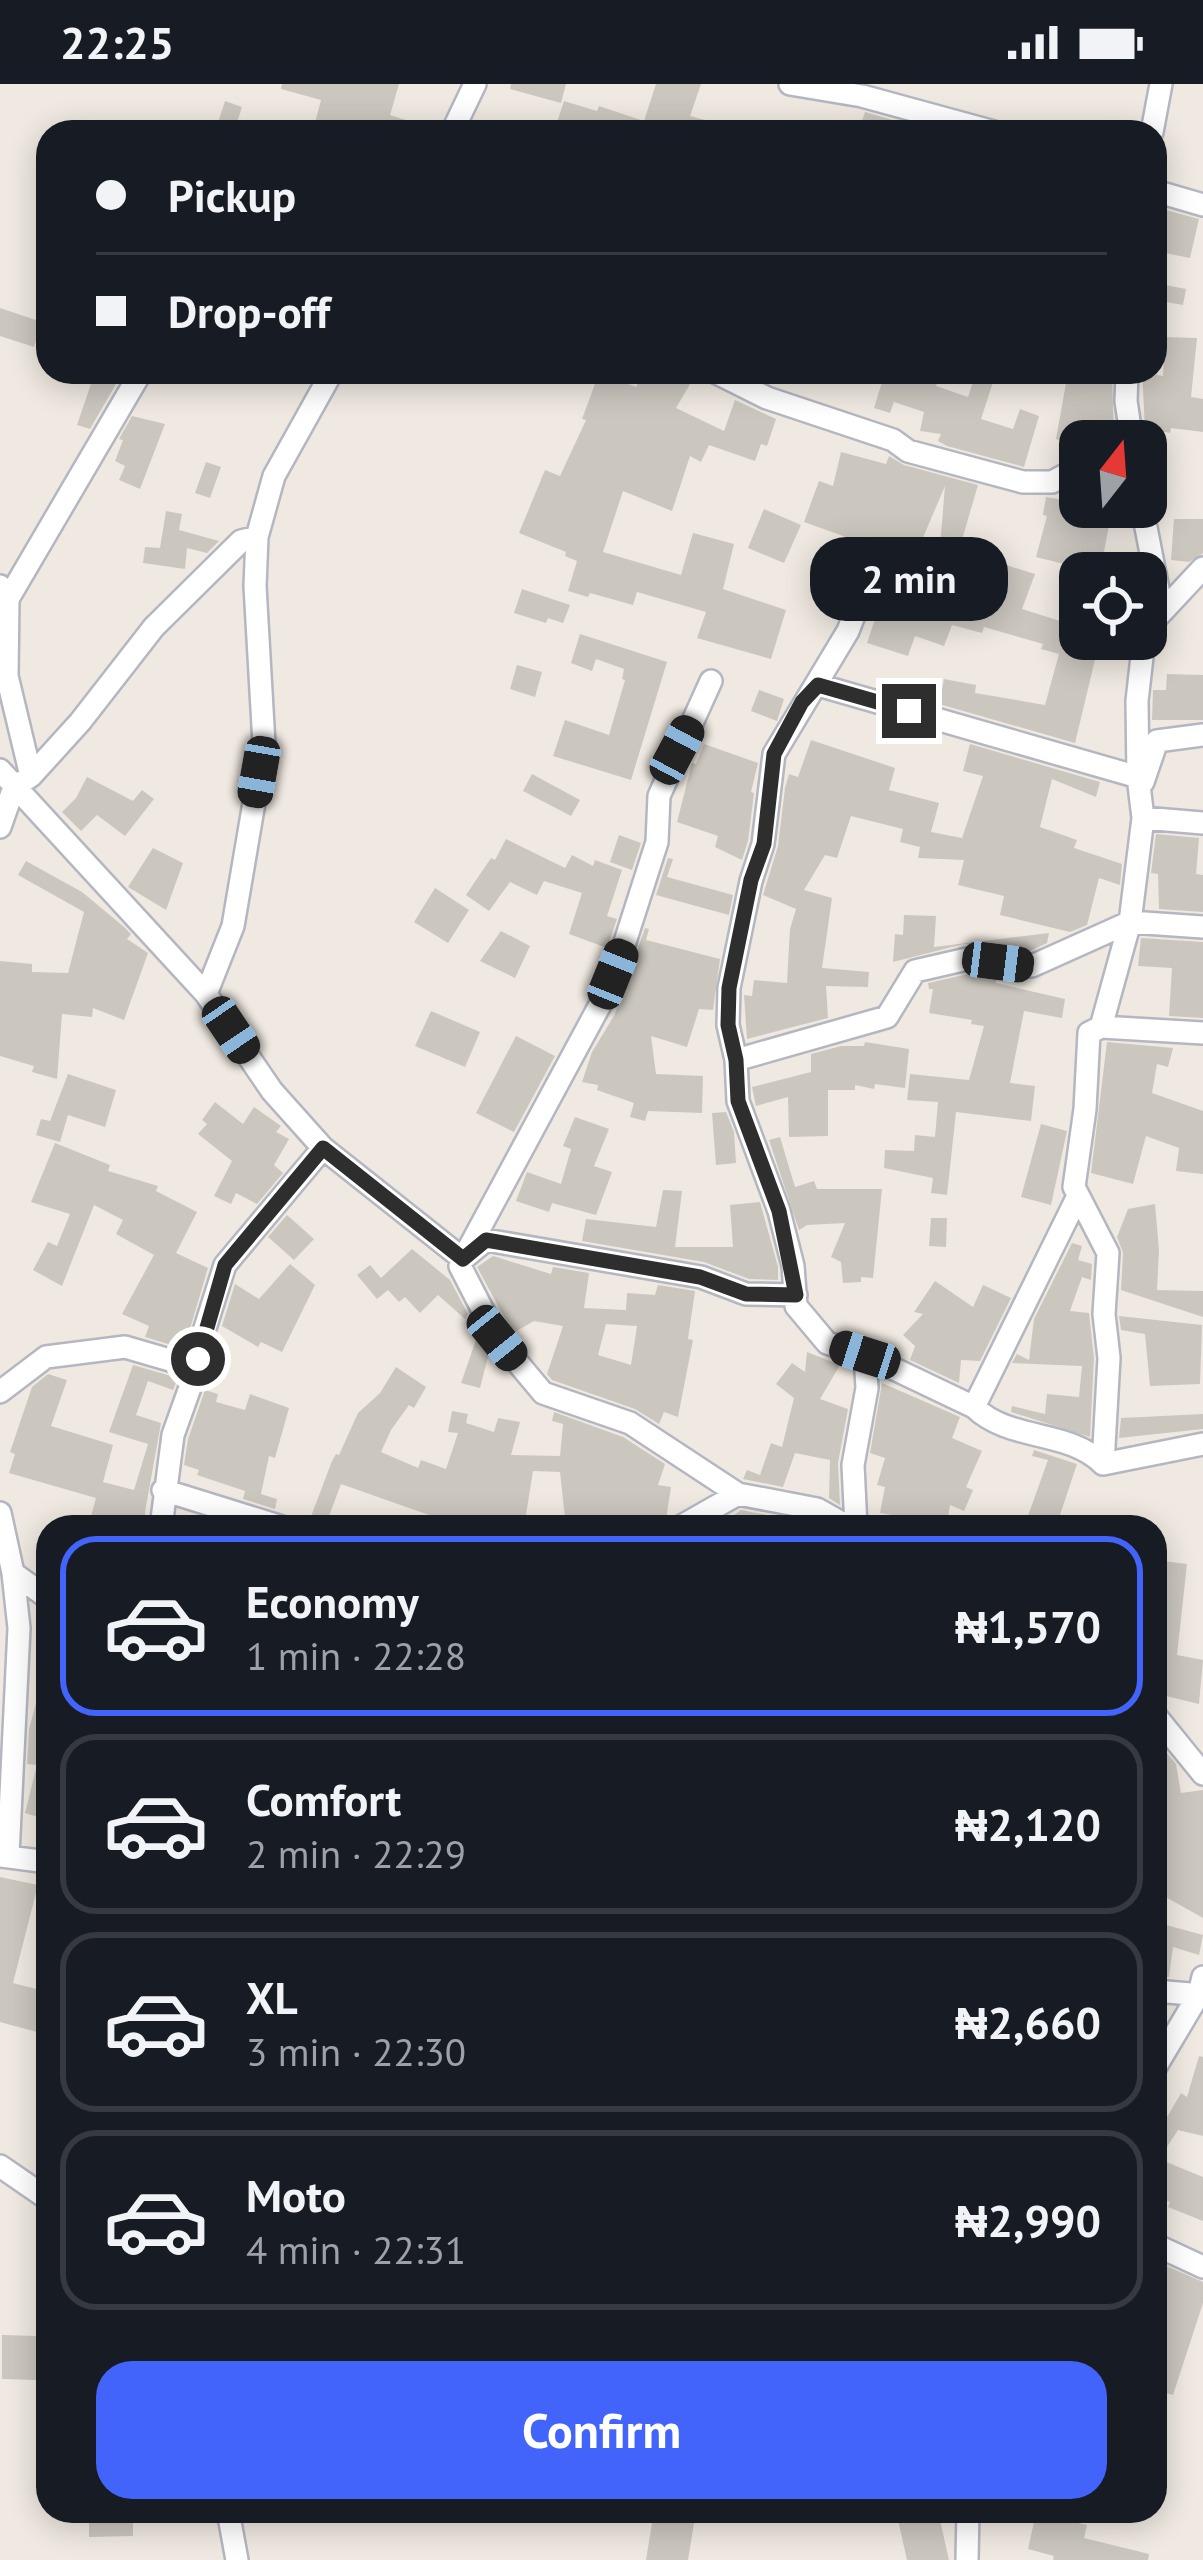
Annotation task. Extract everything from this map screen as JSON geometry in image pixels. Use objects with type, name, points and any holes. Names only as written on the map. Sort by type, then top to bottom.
[{"type":"street","points":[[458,120],[475,84]]},
{"type":"street","points":[[790,84],[864,90],[957,120]]},
{"type":"street","points":[[1154,120],[1161,84]]},
{"type":"street","points":[[1167,194],[1203,205]]},
{"type":"street","points":[[0,826],[15,778],[4,592],[134,384]]},
{"type":"street","points":[[206,994],[232,926],[264,744],[255,586],[257,537],[274,476],[325,384]]},
{"type":"street","points":[[739,384],[893,440],[908,451],[1023,482],[1059,478]]},
{"type":"street","points":[[1127,384],[1129,420]]},
{"type":"street","points":[[1146,528],[1160,594],[1170,603]]},
{"type":"street","points":[[15,778],[80,722],[154,627],[241,541],[257,537]]},
{"type":"street","points":[[841,568],[861,597],[848,631],[774,754],[764,844],[751,880],[729,988],[728,1025],[738,1101],[779,1211],[796,1306],[827,1343],[865,1355],[974,1407],[988,1421],[1090,1450],[1103,1464]]},
{"type":"street","points":[[1167,606],[1203,568]]},
{"type":"street","points":[[1101,1027],[1130,922],[1143,818],[1137,700],[1142,660]]},
{"type":"street","points":[[711,681],[659,796],[657,842],[601,1003],[460,1266],[497,1338],[543,1393],[630,1423],[738,1494],[829,1515]]},
{"type":"street","points":[[818,685],[1140,782]]},
{"type":"street","points":[[1140,782],[1157,741],[1203,735]]},
{"type":"street","points":[[15,778],[206,994],[272,1091],[323,1148],[463,1259]]},
{"type":"street","points":[[1143,818],[1203,823]]},
{"type":"street","points":[[736,1060],[886,1017],[915,971],[968,959],[1032,966],[1130,922],[1203,927]]},
{"type":"street","points":[[1103,1464],[1108,1253],[1074,1187],[1089,1033],[1101,1027],[1203,1033]]},
{"type":"street","points":[[162,1515],[173,1435],[225,1265],[323,1148]]},
{"type":"street","points":[[974,1407],[1078,1196]]},
{"type":"street","points":[[463,1259],[486,1240],[700,1277],[746,1294],[796,1295]]},
{"type":"street","points":[[0,1392],[46,1358],[125,1347],[197,1368]]},
{"type":"street","points":[[852,1515],[853,1465],[867,1388],[865,1355]]},
{"type":"street","points":[[1103,1464],[1203,1444]]},
{"type":"street","points":[[164,1490],[244,1515]]},
{"type":"street","points":[[701,1515],[738,1494]]},
{"type":"street","points":[[0,1513],[14,1573],[19,1628],[18,1712],[4,1856],[36,1860]]},
{"type":"street","points":[[14,1573],[36,1589]]},
{"type":"street","points":[[1167,1730],[1203,1774]]},
{"type":"street","points":[[1167,1990],[1202,1989]]},
{"type":"street","points":[[1167,2048],[1202,1989]]},
{"type":"street","points":[[0,2166],[36,2191]]},
{"type":"street","points":[[1167,2250],[1203,2267]]},
{"type":"street","points":[[230,2523],[237,2560]]},
{"type":"street","points":[[967,2560],[968,2523]]},
{"type":"building","points":[[282,84],[399,84],[390,115],[406,120],[316,120],[321,100],[281,89]]},
{"type":"building","points":[[511,84],[566,84],[561,103],[510,89]]},
{"type":"building","points":[[656,84],[701,84],[690,116],[705,120],[644,120]]},
{"type":"building","points":[[225,101],[242,107],[238,120],[219,120]]},
{"type":"building","points":[[564,101],[597,111],[599,106],[641,120],[558,120]]},
{"type":"building","points":[[865,112],[893,120],[862,120]]},
{"type":"building","points":[[1167,210],[1199,219],[1190,258],[1167,253]]},
{"type":"building","points":[[1167,285],[1186,289],[1183,305],[1167,302]]},
{"type":"building","points":[[0,308],[36,320],[34,347],[0,336]]},
{"type":"building","points":[[1167,337],[1197,338],[1191,397],[1203,399],[1203,432],[1171,428],[1170,433],[1167,420],[1145,420],[1143,384],[1167,384]]},
{"type":"building","points":[[91,384],[116,384],[90,429],[77,425]]},
{"type":"building","points":[[595,384],[690,384],[676,408],[724,431],[735,400],[776,419],[767,446],[761,444],[755,461],[709,445],[701,462],[690,456],[672,511],[623,491],[603,552],[681,575],[693,533],[734,544],[723,589],[786,610],[771,659],[697,638],[706,612],[637,592],[633,605],[568,591],[577,561],[519,533],[545,470],[560,476],[586,420],[582,419]]},
{"type":"building","points":[[881,384],[937,384],[968,397],[972,384],[992,384],[981,419],[1013,429],[1020,409],[1039,416],[1024,467],[947,446],[938,441],[941,434],[920,431],[924,412],[894,402],[890,413],[874,408]]},
{"type":"building","points":[[1066,384],[1112,384],[1113,420],[1059,420]]},
{"type":"building","points":[[132,416],[165,424],[140,489],[119,480],[125,466],[115,461],[123,440],[119,439]]},
{"type":"building","points":[[841,452],[886,464],[889,456],[904,465],[978,485],[959,550],[1035,574],[1022,609],[1059,621],[1059,654],[1041,649],[1043,644],[984,627],[982,633],[952,625],[944,646],[915,636],[908,656],[867,643],[881,601],[934,619],[945,486],[913,561],[804,522],[819,481],[833,486]]},
{"type":"building","points":[[206,462],[221,467],[210,498],[195,493]]},
{"type":"building","points":[[1046,497],[1059,499],[1059,528],[1108,528],[1104,552],[1059,552],[1059,563],[1036,557],[1047,516],[1043,515]]},
{"type":"building","points":[[764,509],[801,525],[784,563],[748,548]]},
{"type":"building","points":[[166,511],[182,514],[179,530],[219,541],[207,553],[187,548],[185,569],[143,563],[145,547],[160,548]]},
{"type":"building","points":[[1174,519],[1203,519],[1203,553],[1189,562],[1171,560]]},
{"type":"building","points":[[522,589],[570,605],[563,623],[514,613]]},
{"type":"building","points":[[580,634],[667,662],[631,780],[553,756],[565,720],[609,735],[625,680],[624,669],[596,659],[592,671],[571,663]]},
{"type":"building","points":[[1059,654],[1059,660],[1095,660],[1075,743],[939,704],[944,679],[976,685],[975,693],[1045,705]]},
{"type":"building","points":[[517,665],[542,672],[535,697],[510,689]]},
{"type":"building","points":[[1167,674],[1203,675],[1203,720],[1152,720],[1153,690],[1166,690]]},
{"type":"building","points":[[759,690],[784,699],[777,721],[751,711]]},
{"type":"building","points":[[811,740],[895,768],[889,790],[939,803],[931,832],[962,838],[983,776],[963,771],[970,744],[1100,782],[1096,797],[1052,779],[1040,827],[1077,840],[1074,848],[1122,864],[1120,885],[1099,878],[1087,925],[1070,932],[1000,915],[1004,896],[958,885],[964,860],[918,858],[920,847],[900,842],[903,829],[851,816],[837,858],[825,855],[804,890],[832,898],[822,968],[869,972],[868,987],[826,986],[828,1018],[747,1039],[744,995],[752,996],[754,980],[787,983],[796,909],[763,895],[778,846],[789,774],[798,777]]},
{"type":"building","points":[[704,744],[758,763],[742,860],[715,847],[718,836],[677,822],[692,763],[696,764]]},
{"type":"building","points":[[532,774],[580,800],[571,816],[523,791]]},
{"type":"building","points":[[87,777],[133,801],[142,790],[154,799],[125,836],[97,815],[81,831],[62,812]]},
{"type":"building","points":[[1156,834],[1199,838],[1196,874],[1203,875],[1203,912],[1159,909],[1158,874],[1151,873]]},
{"type":"building","points":[[619,835],[641,843],[632,870],[610,862]]},
{"type":"building","points":[[506,839],[565,868],[572,855],[593,866],[595,860],[622,870],[607,916],[617,919],[607,948],[569,934],[582,893],[544,881],[537,895],[510,882],[489,911],[466,895]]},
{"type":"building","points":[[153,848],[183,863],[166,910],[128,887]]},
{"type":"building","points":[[668,858],[673,859],[667,877],[733,895],[729,915],[656,895]]},
{"type":"building","points":[[26,861],[82,892],[131,934],[127,939],[148,953],[124,1020],[93,1008],[92,1017],[62,1014],[57,1079],[0,1056],[0,961],[32,964],[32,972],[68,973],[84,912],[18,875]]},
{"type":"building","points":[[435,888],[469,910],[448,943],[414,922]]},
{"type":"building","points":[[904,915],[936,916],[934,947],[1049,933],[1047,943],[1030,951],[964,944],[893,962],[895,934],[903,935]]},
{"type":"building","points":[[645,928],[649,929],[646,940],[720,959],[713,1010],[699,1009],[687,1047],[651,1036],[656,1074],[703,1076],[702,1113],[648,1111],[645,1121],[630,1117],[634,1103],[582,1082],[592,1052],[615,1014]]},
{"type":"building","points":[[501,931],[530,946],[515,978],[480,961]]},
{"type":"building","points":[[1141,938],[1203,942],[1203,1018],[1169,1016],[1172,968],[1138,966]]},
{"type":"building","points":[[968,974],[996,977],[996,983],[1065,999],[1062,1018],[1024,1011],[1010,1083],[1035,1086],[1031,1121],[956,1112],[947,1195],[931,1193],[933,1178],[884,1168],[885,1150],[914,1151],[915,1135],[935,1137],[938,1102],[907,1100],[910,1074],[969,1080],[984,1026],[929,1013],[933,989],[928,983]]},
{"type":"building","points":[[431,1011],[480,1032],[465,1067],[415,1046]]},
{"type":"building","points":[[516,1036],[555,1056],[514,1132],[476,1113]]},
{"type":"building","points":[[865,1042],[909,1049],[905,1088],[875,1084],[874,1089],[855,1085],[855,1090],[828,1090],[828,1136],[789,1137],[788,1097],[756,1106],[752,1087],[811,1072],[811,1054],[864,1046]]},
{"type":"building","points":[[1107,1042],[1173,1048],[1168,1067],[1157,1064],[1152,1093],[1203,1111],[1203,1174],[1176,1171],[1179,1148],[1146,1136],[1133,1184],[1091,1173]]},
{"type":"building","points":[[68,1074],[116,1090],[105,1127],[68,1115],[60,1142],[36,1135],[41,1119],[50,1121]]},
{"type":"building","points":[[215,1102],[243,1124],[254,1107],[281,1126],[276,1132],[289,1139],[274,1165],[283,1173],[257,1204],[236,1193],[231,1204],[214,1196],[232,1161],[198,1134]]},
{"type":"building","points":[[726,1112],[734,1132],[736,1163],[716,1165],[712,1113]]},
{"type":"building","points":[[575,1117],[609,1129],[594,1166],[612,1172],[596,1215],[552,1203],[549,1212],[516,1201],[527,1172],[561,1184],[571,1149],[563,1146]]},
{"type":"building","points":[[1041,1124],[1067,1131],[1051,1205],[1021,1197]]},
{"type":"building","points":[[780,1137],[795,1187],[814,1181],[817,1189],[882,1189],[873,1278],[843,1283],[841,1262],[831,1257],[845,1223],[807,1225],[799,1230],[769,1140]]},
{"type":"building","points":[[55,1143],[110,1165],[108,1171],[158,1186],[156,1191],[197,1212],[176,1253],[208,1268],[184,1349],[145,1337],[149,1326],[122,1314],[154,1255],[116,1234],[123,1220],[94,1205],[62,1286],[33,1270],[48,1242],[57,1246],[70,1214],[31,1202]]},
{"type":"building","points":[[663,1190],[682,1191],[675,1247],[733,1247],[730,1205],[760,1202],[778,1280],[749,1279],[704,1262],[582,1241],[586,1219],[656,1227]]},
{"type":"building","points":[[1155,1204],[1157,1290],[1203,1291],[1203,1317],[1121,1290],[1123,1253],[1117,1237],[1128,1209]]},
{"type":"building","points":[[287,1215],[314,1239],[294,1260],[268,1237]]},
{"type":"building","points":[[931,1218],[947,1218],[946,1247],[929,1246]]},
{"type":"building","points":[[1072,1243],[1082,1246],[1078,1260],[1092,1264],[1091,1280],[1082,1277],[1070,1311],[1089,1313],[1094,1358],[1090,1437],[1011,1412],[1012,1406],[1045,1414],[1047,1394],[1079,1397],[1082,1366],[1012,1363],[1017,1354],[1029,1360],[1034,1319]]},
{"type":"building","points":[[412,1249],[450,1280],[468,1314],[465,1319],[438,1295],[420,1313],[405,1297],[399,1302],[388,1290],[377,1299],[357,1275],[370,1265],[381,1278]]},
{"type":"building","points":[[493,1256],[551,1274],[553,1267],[589,1273],[584,1308],[626,1310],[627,1293],[655,1295],[658,1285],[695,1291],[688,1339],[693,1340],[678,1417],[664,1412],[659,1424],[635,1409],[552,1380],[547,1374],[563,1326],[534,1321],[513,1333],[477,1267]],"holes":[[[606,1324],[637,1326],[631,1365],[598,1355]]]},
{"type":"building","points":[[290,1264],[315,1285],[282,1352],[261,1342],[258,1347],[222,1326],[235,1284],[259,1299]]},
{"type":"building","points":[[935,1281],[973,1307],[983,1285],[1011,1298],[980,1361],[961,1360],[959,1383],[910,1360],[915,1346],[903,1335],[923,1314],[914,1312]]},
{"type":"building","points":[[1119,1316],[1202,1325],[1200,1384],[1150,1386],[1145,1334],[1121,1330]]},
{"type":"building","points":[[478,1334],[496,1360],[488,1357],[480,1388],[461,1383]]},
{"type":"building","points":[[807,1352],[840,1365],[820,1399],[848,1409],[838,1463],[840,1505],[829,1498],[830,1460],[795,1453],[783,1487],[743,1479],[747,1470],[760,1475],[771,1443],[782,1447],[794,1398],[776,1384],[792,1363],[805,1372]]},
{"type":"building","points":[[133,1365],[178,1378],[173,1390],[148,1381],[136,1415],[161,1423],[145,1515],[91,1515],[96,1498],[9,1473],[15,1454],[10,1452],[32,1387],[48,1374],[67,1380],[51,1426],[113,1445],[103,1482],[134,1490],[148,1444],[109,1432]]},
{"type":"building","points":[[396,1367],[426,1387],[414,1408],[409,1405],[391,1430],[381,1452],[418,1468],[421,1460],[446,1469],[458,1433],[448,1432],[452,1411],[468,1414],[466,1423],[494,1432],[498,1418],[520,1422],[511,1455],[560,1456],[563,1424],[552,1421],[554,1412],[623,1437],[665,1464],[658,1485],[671,1487],[667,1515],[565,1515],[560,1472],[533,1471],[526,1515],[429,1515],[341,1484],[329,1515],[312,1515],[332,1461],[358,1413],[380,1393]]},
{"type":"building","points":[[882,1383],[960,1417],[952,1438],[982,1451],[966,1487],[973,1490],[964,1511],[950,1505],[948,1515],[880,1513],[885,1487],[877,1485],[885,1458],[870,1453]]},
{"type":"building","points":[[205,1390],[218,1394],[216,1402],[245,1410],[250,1394],[289,1408],[275,1458],[269,1456],[261,1494],[277,1499],[275,1509],[243,1499],[245,1491],[197,1475],[199,1470],[184,1465]]},
{"type":"building","points":[[1203,1414],[1203,1429],[1119,1438],[1121,1418]]},
{"type":"building","points":[[1034,1450],[1077,1464],[1060,1515],[1028,1515],[1048,1460],[1032,1456]]},
{"type":"building","points":[[1167,1562],[1187,1564],[1177,1655],[1203,1660],[1199,1704],[1167,1696]]},
{"type":"building","points":[[36,1704],[36,1765],[27,1764]]},
{"type":"building","points":[[1167,1753],[1176,1764],[1181,1793],[1203,1790],[1203,1918],[1167,1898]]},
{"type":"building","points":[[36,1769],[36,1816],[25,1813]]},
{"type":"building","points":[[0,1877],[36,1885],[13,1983],[36,1989],[36,2032],[0,2022]]},
{"type":"building","points":[[1167,1925],[1203,1935],[1199,1955],[1173,1947],[1169,1977]]},
{"type":"building","points":[[1199,2056],[1203,2057],[1203,2136],[1178,2130],[1167,2147],[1167,2117],[1181,2093],[1187,2097]]},
{"type":"building","points":[[1167,2162],[1203,2177],[1203,2221],[1168,2207]]},
{"type":"building","points":[[1167,2266],[1203,2282],[1203,2303],[1173,2395],[1167,2393]]},
{"type":"building","points":[[2,2335],[36,2336],[36,2380],[2,2379]]},
{"type":"building","points":[[89,2523],[133,2523],[133,2536],[89,2537]]},
{"type":"building","points":[[652,2523],[694,2523],[688,2560],[646,2560]]},
{"type":"building","points":[[899,2523],[941,2523],[949,2560],[907,2560]]},
{"type":"building","points":[[1034,2523],[1078,2523],[1087,2525],[1084,2538],[1149,2554],[1148,2560],[1053,2560],[1054,2556],[1028,2549]]},
{"type":"route","points":[[198,1359],[225,1265],[323,1148],[463,1259],[486,1240],[700,1277],[746,1294],[796,1295],[779,1211],[738,1101],[728,1025],[729,988],[751,880],[764,844],[774,754],[802,702],[818,685],[909,711]]}]
